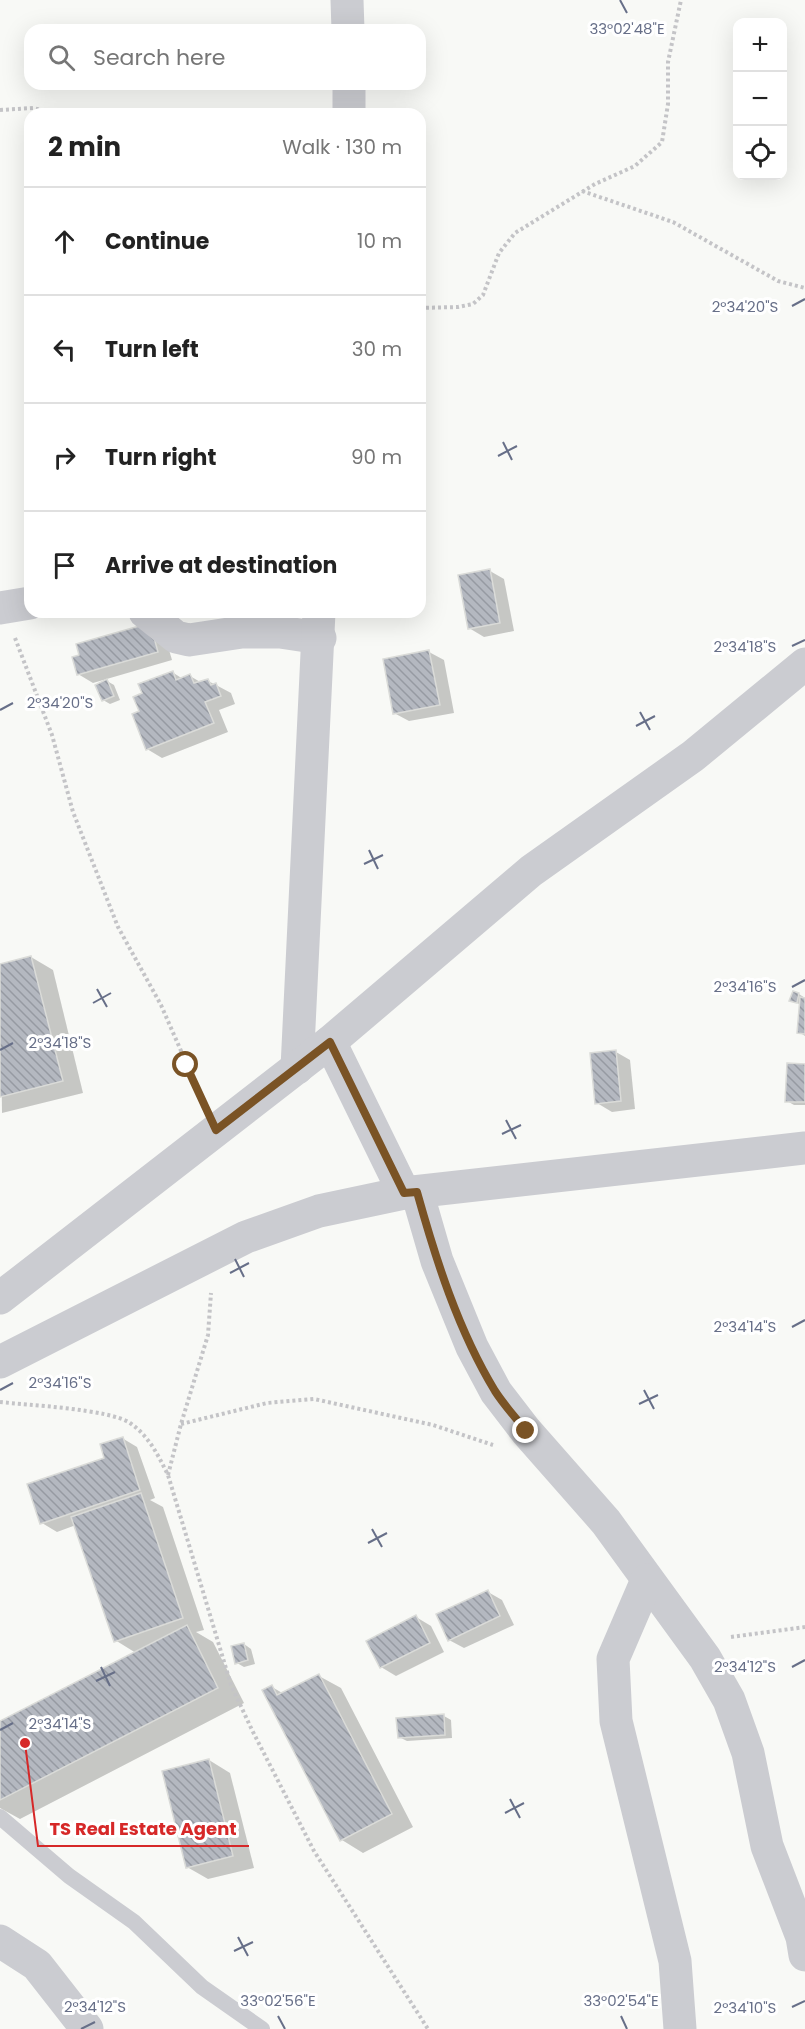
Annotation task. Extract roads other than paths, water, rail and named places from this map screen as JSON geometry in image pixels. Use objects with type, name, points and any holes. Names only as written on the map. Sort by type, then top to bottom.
[{"type":"street","points":[[347,0],[348,24]]},
{"type":"street","points":[[349,90],[350,108]]},
{"type":"street","points":[[152,618],[176,637],[189,640],[242,632],[280,632],[319,625],[297,1068]]},
{"type":"street","points":[[0,1298],[330,1042],[531,871],[693,756],[805,664]]},
{"type":"street","points":[[330,1042],[410,1192],[472,1347],[496,1392],[526,1431],[606,1522],[694,1643],[729,1700],[748,1753],[767,1846],[804,1944]]},
{"type":"street","points":[[0,1362],[246,1237],[319,1211],[410,1192],[805,1148]]},
{"type":"street","points":[[647,1580],[614,1659],[615,1721],[675,1961],[680,2029]]},
{"type":"street","points":[[0,1941],[37,1965],[87,2029]]},
{"type":"lane","points":[[0,1817],[69,1876],[134,1923],[202,1987],[262,2029]]},
{"type":"place","name":"TS Real Estate Agent","points":[[25,1743]]}]
